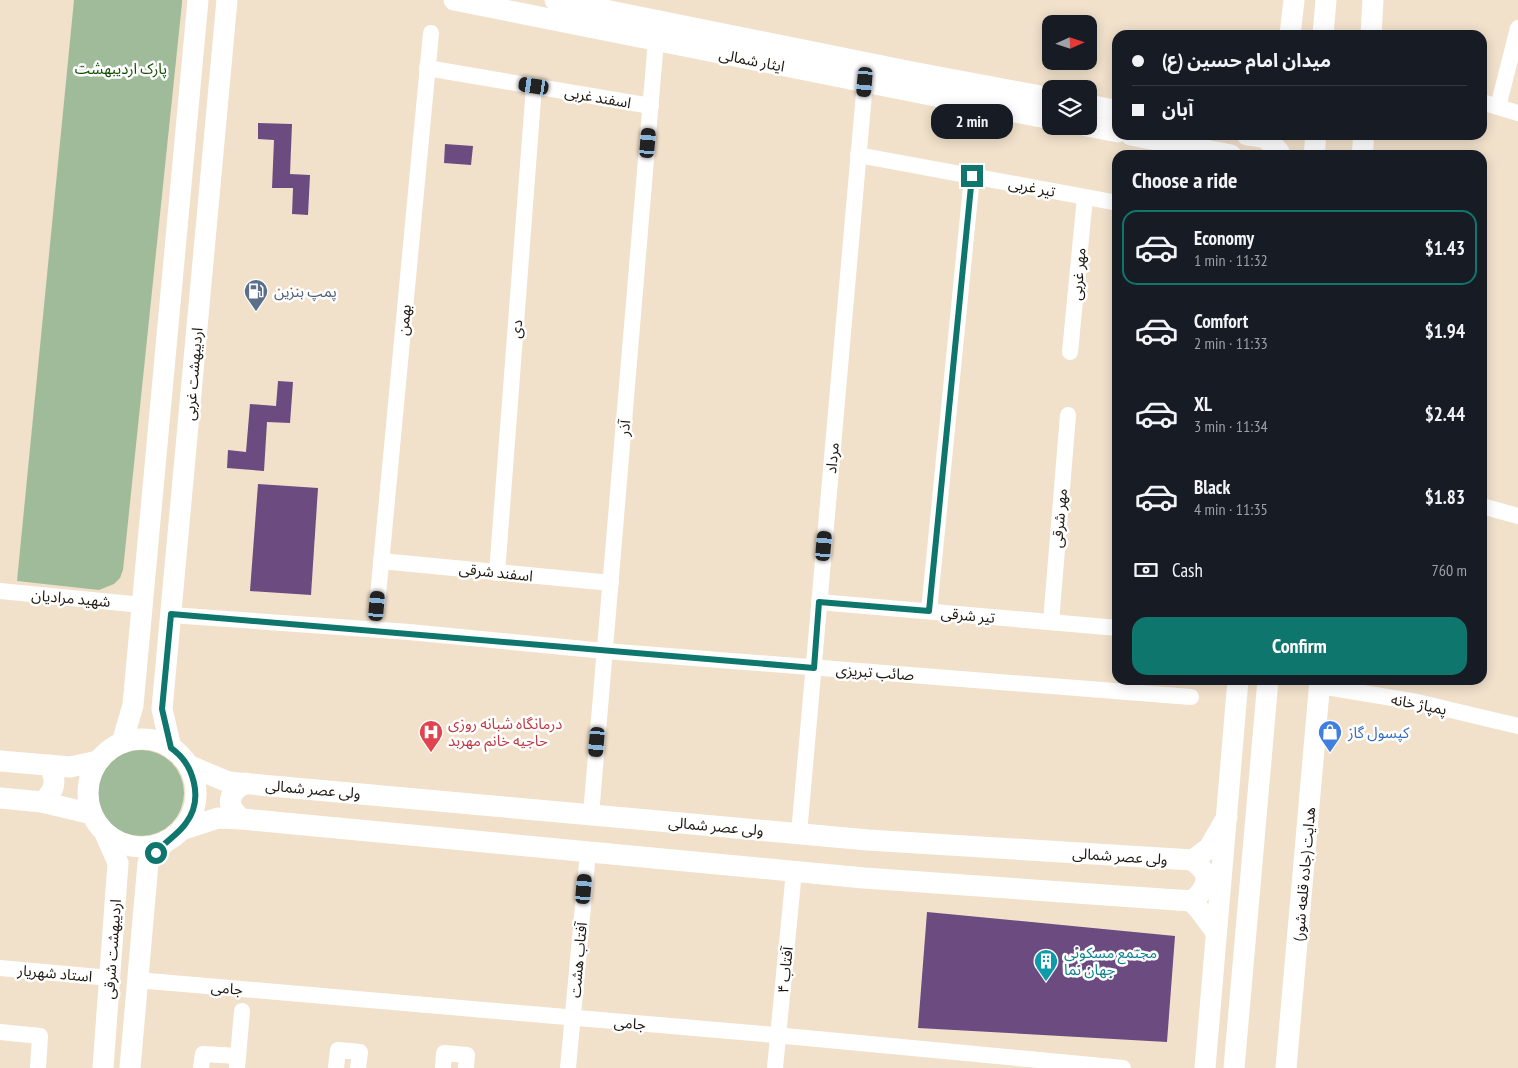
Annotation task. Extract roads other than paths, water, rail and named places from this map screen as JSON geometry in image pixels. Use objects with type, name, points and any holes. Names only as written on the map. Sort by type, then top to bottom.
[{"type":"main road","name":"اردیبهشت غربی","points":[[122,743],[133,705],[198,0]]},
{"type":"main road","name":"اردیبهشت غربی","points":[[171,748],[162,709],[227,0]]},
{"type":"main road","name":"ایثار شمالی","points":[[454,0],[656,40],[767,53],[1042,97]]},
{"type":"main road","name":"ایثار شمالی","points":[[555,0],[767,53],[865,82],[1042,117]]},
{"type":"main road","points":[[1291,30],[1294,0]]},
{"type":"main road","points":[[1323,30],[1326,0]]},
{"type":"main road","points":[[1372,30],[1374,0]]},
{"type":"main road","points":[[1097,107],[1112,110]]},
{"type":"main road","points":[[1097,128],[1112,131]]},
{"type":"main road","points":[[1155,140],[1206,150]]},
{"type":"main road","points":[[1268,140],[1278,149]]},
{"type":"main road","points":[[1205,1068],[1238,685]]},
{"type":"main road","points":[[1234,1068],[1268,685]]},
{"type":"main road","name":"هدایت (جاده قلعه شور)","points":[[1286,1068],[1320,685]]},
{"type":"main road","points":[[134,690],[141,700],[152,705],[163,702]]},
{"type":"main road","points":[[136,739],[152,740],[171,748],[188,765],[194,779],[196,794],[193,809],[187,822],[177,834],[164,843],[148,847],[133,847],[118,842],[105,833],[95,821],[89,806],[88,790],[91,775],[98,761],[109,750],[122,743],[136,739]]},
{"type":"main road","points":[[0,761],[70,767],[98,761]]},
{"type":"main road","name":"ولی عصر شمالی","points":[[188,765],[228,782],[868,840],[1194,860]]},
{"type":"main road","points":[[42,802],[50,795],[55,785],[54,775],[49,766]]},
{"type":"main road","points":[[242,819],[233,812],[230,800],[235,789],[246,783]]},
{"type":"main road","points":[[0,798],[42,802],[92,814]]},
{"type":"main road","points":[[1191,902],[1198,897],[1205,884],[1205,872],[1194,860],[1209,848],[1227,817]]},
{"type":"main road","points":[[181,830],[218,818],[242,819],[794,871],[1191,902],[1198,908],[1216,932]]},
{"type":"main road","name":"اردیبهشت شرقی","points":[[103,1068],[118,863],[105,833]]},
{"type":"main road","name":"اردیبهشت شرقی","points":[[130,1068],[148,863],[164,843]]},
{"type":"main road","points":[[117,881],[124,875],[133,874],[142,879],[146,886]]},
{"type":"street","points":[[1518,28],[1490,105],[1518,113]]},
{"type":"street","name":"بهمن","points":[[377,606],[431,33]]},
{"type":"street","name":"آذر","points":[[591,815],[656,40]]},
{"type":"street","name":"اسفند غربی","points":[[428,68],[651,106]]},
{"type":"street","name":"مرداد","points":[[799,834],[865,82]]},
{"type":"street","name":"دی","points":[[497,572],[534,86]]},
{"type":"street","name":"تیر غربی","points":[[858,154],[1112,202]]},
{"type":"street","points":[[929,611],[972,176]]},
{"type":"street","name":"مهر غربی","points":[[1070,352],[1085,197]]},
{"type":"street","name":"مهر شرقی","points":[[1051,622],[1068,414]]},
{"type":"street","points":[[1487,507],[1518,516]]},
{"type":"street","name":"اسفند شرقی","points":[[381,561],[610,583]]},
{"type":"street","name":"شهید مرادیان","points":[[0,591],[142,604]]},
{"type":"street","name":"تیر شرقی","points":[[819,602],[1112,627]]},
{"type":"street","name":"صائب تبریزی","points":[[171,614],[409,632],[605,651],[1191,697]]},
{"type":"street","name":"پمپاژ خانه","points":[[1330,685],[1416,702],[1518,726]]},
{"type":"street","name":"آفتاب هشت","points":[[568,1068],[588,852]]},
{"type":"street","name":"آفتاب ۴","points":[[776,1068],[794,871]]},
{"type":"street","name":"استاد شهریار","points":[[0,968],[110,978]]},
{"type":"street","name":"جامی","points":[[138,980],[1123,1068]]},
{"type":"street","points":[[202,1068],[202,1054],[238,1062],[242,1011]]},
{"type":"street","points":[[0,1032],[40,1036],[38,1068]]},
{"type":"street","points":[[336,1068],[338,1050],[360,1052],[358,1068]]},
{"type":"street","points":[[443,1068],[444,1053],[467,1056],[466,1068]]},
{"type":"place","name":"پمپ بنزین","points":[[256,312]]},
{"type":"place","name":"درمانگاه شبانه‌ روزی حاجیه‌ خانم مهربد","points":[[431,753]]},
{"type":"place","name":"کپسول گاز","points":[[1330,753]]},
{"type":"place","name":"مجتمع مسکونی جهان نما","points":[[1046,982]]},
{"type":"park label","name":"پارک اردیبهشت","points":[[121,68]]}]
